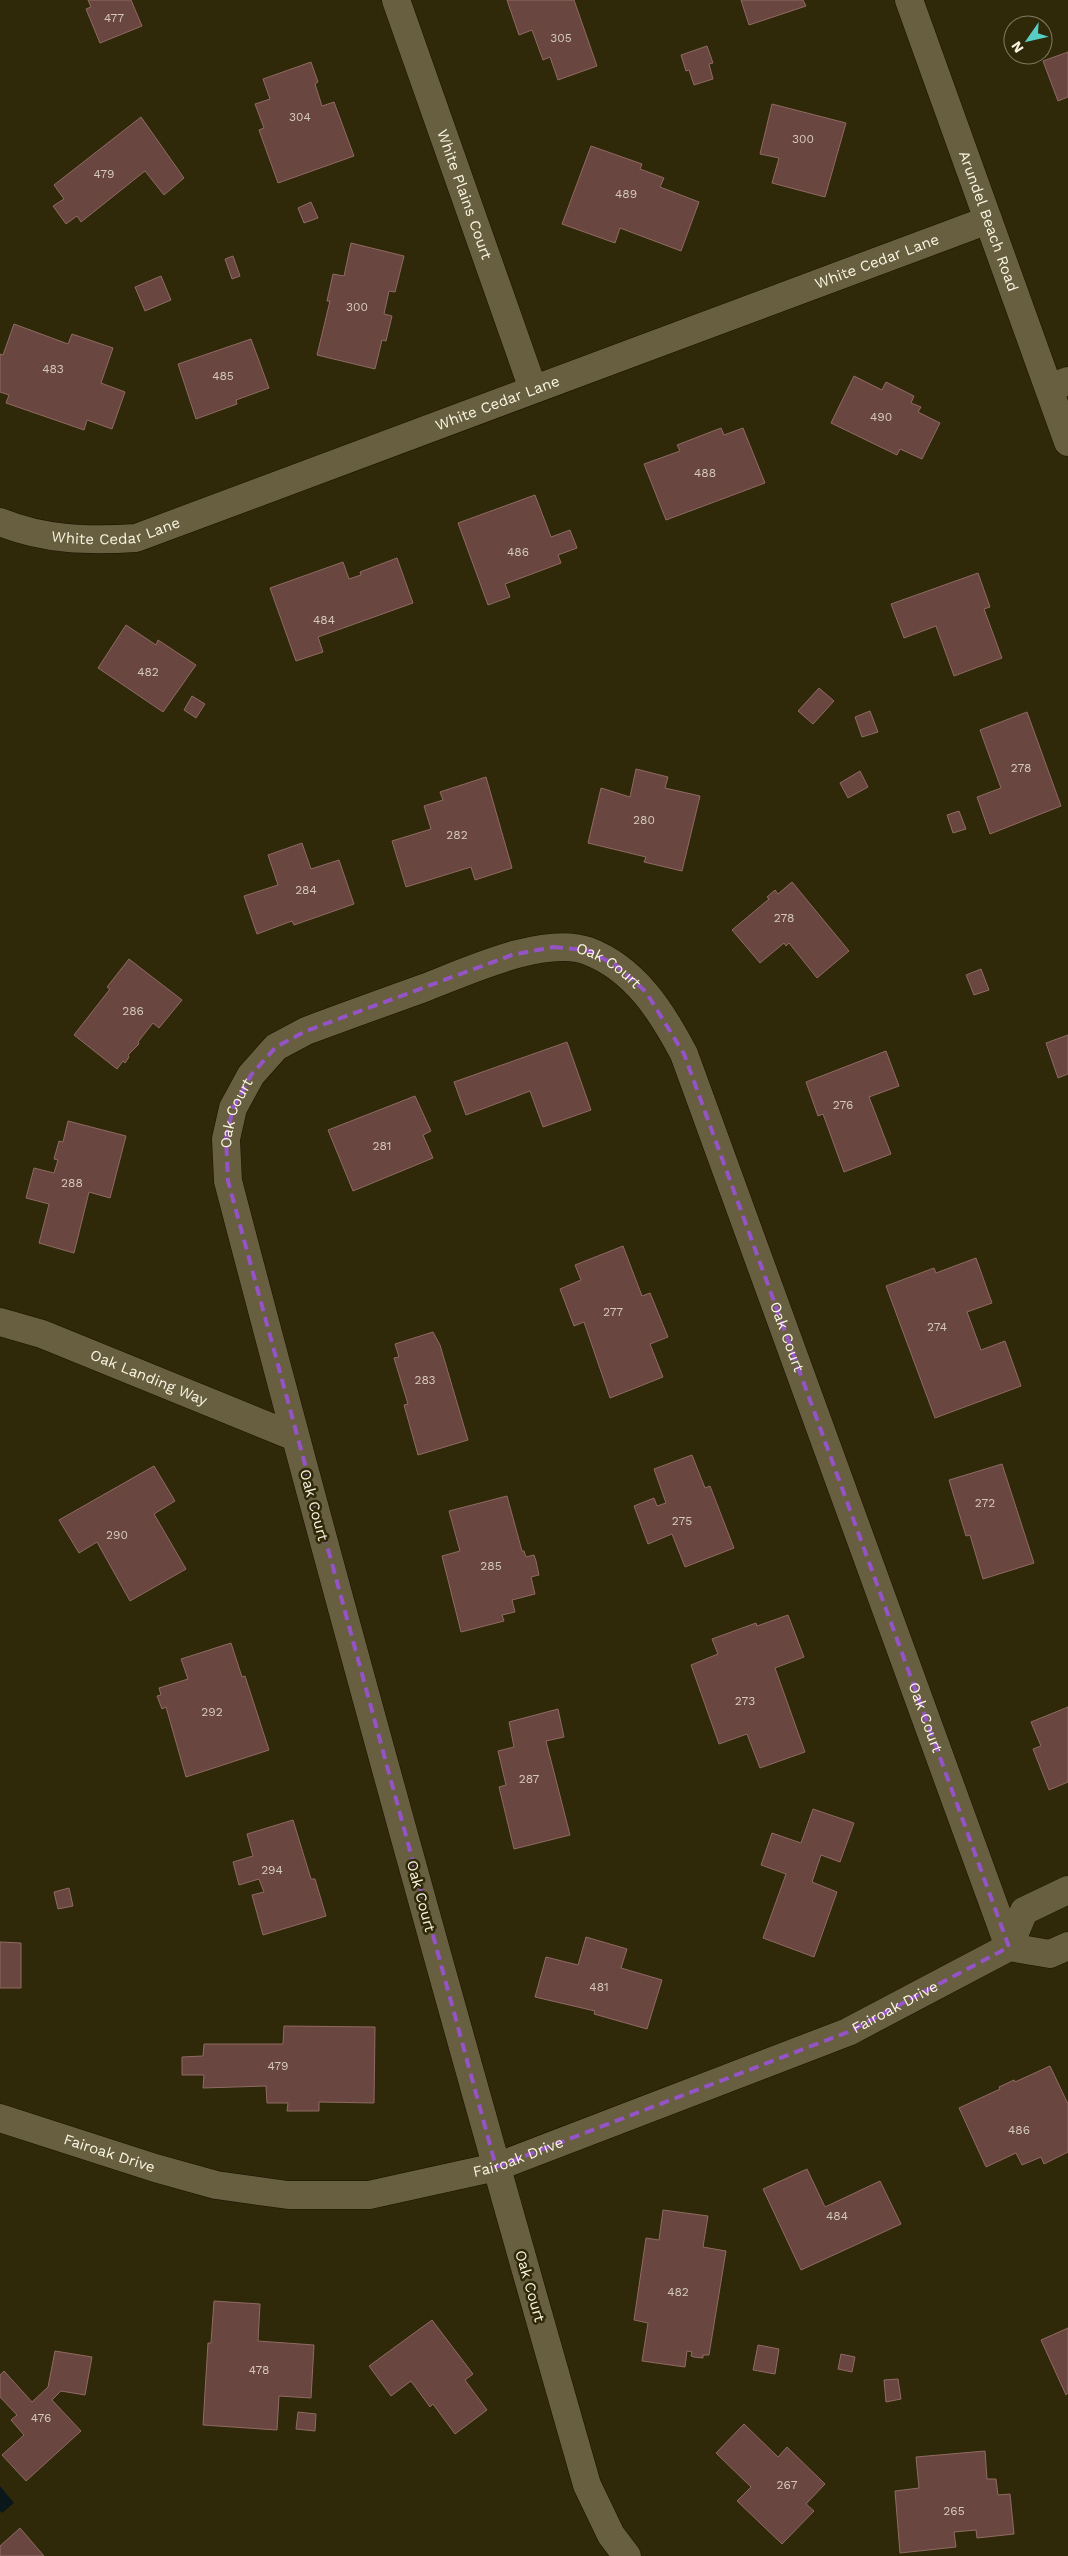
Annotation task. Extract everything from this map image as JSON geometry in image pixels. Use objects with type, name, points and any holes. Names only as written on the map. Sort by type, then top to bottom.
[{"type":"street","name":"White Plains Court","points":[[396,0],[533,389]]},
{"type":"street","name":"Arundel Beach Road","points":[[909,0],[988,220],[1058,384],[1068,442]]},
{"type":"street","name":"White Cedar Lane","points":[[0,522],[54,538],[91,541],[136,538],[988,220]]},
{"type":"street","name":"Oak Court","points":[[627,2556],[611,2535],[587,2485],[496,2168],[295,1437],[228,1181],[226,1139],[233,1108],[251,1075],[276,1047],[306,1031],[512,955],[553,947],[587,950],[617,966],[646,992],[668,1022],[684,1054],[1009,1947]]},
{"type":"street","name":"Oak Landing Way","points":[[0,1322],[42,1334],[295,1437]]},
{"type":"street","points":[[1068,1890],[1024,1911],[1009,1947],[1050,1954],[1068,1946]]},
{"type":"street","name":"Fairoak Drive","points":[[0,2118],[155,2168],[216,2185],[288,2195],[369,2195],[496,2168],[848,2032],[1009,1947]]},
{"type":"highlighted area","points":[[553,947],[587,950],[617,966],[646,992],[684,1054],[1009,1947],[848,2032],[496,2167],[228,1181],[226,1139],[233,1108],[251,1075],[276,1047],[306,1031],[512,955]]},
{"type":"shaded area","points":[[0,2486],[14,2503],[2,2513],[0,2511]]},
{"type":"building","points":[[88,0],[131,0],[142,26],[100,43],[86,9],[91,7]]},
{"type":"building","points":[[507,0],[574,0],[597,66],[558,80],[550,57],[543,60],[532,30],[519,35]]},
{"type":"building","points":[[741,0],[803,0],[806,6],[749,25]]},
{"type":"building","points":[[707,46],[713,63],[709,64],[713,79],[694,85],[689,70],[686,71],[681,55]]},
{"type":"building","points":[[1068,52],[1068,97],[1058,101],[1044,65],[1053,65],[1053,57]]},
{"type":"building","points":[[311,62],[318,82],[315,84],[322,106],[334,102],[354,156],[278,183],[259,130],[264,128],[255,104],[270,99],[263,79]]},
{"type":"building","points":[[772,104],[846,123],[825,197],[772,183],[779,158],[760,154]]},
{"type":"building","points":[[141,117],[184,178],[164,195],[145,171],[81,222],[77,216],[66,224],[53,206],[64,199],[54,185]]},
{"type":"building","points":[[591,146],[642,164],[640,169],[664,178],[660,187],[699,202],[681,251],[620,228],[615,243],[562,224]]},
{"type":"building","points":[[311,202],[318,218],[304,223],[298,208]]},
{"type":"building","points":[[351,243],[404,256],[395,292],[389,291],[384,314],[392,316],[386,341],[382,340],[375,369],[317,355],[330,301],[327,301],[333,274],[344,276]]},
{"type":"building","points":[[233,256],[240,276],[232,279],[225,259]]},
{"type":"building","points":[[161,276],[171,300],[145,311],[135,287]]},
{"type":"building","points":[[14,324],[68,344],[72,334],[113,348],[101,383],[125,392],[112,429],[87,420],[84,430],[6,403],[9,395],[0,392],[0,354],[3,355]]},
{"type":"building","points":[[251,339],[269,388],[236,400],[237,404],[196,419],[178,364]]},
{"type":"building","points":[[854,376],[882,390],[886,382],[914,396],[911,403],[921,407],[918,412],[940,423],[922,459],[900,449],[897,455],[831,423]]},
{"type":"building","points":[[721,428],[724,435],[743,428],[765,483],[666,520],[644,464],[680,451],[677,445]]},
{"type":"building","points":[[535,495],[551,537],[570,530],[577,548],[558,555],[561,563],[505,584],[510,597],[488,605],[458,523]]},
{"type":"building","points":[[397,558],[413,603],[318,637],[323,652],[296,661],[270,588],[343,562],[349,579],[361,575],[360,572]]},
{"type":"building","points":[[978,573],[990,607],[984,609],[1002,658],[954,676],[936,626],[904,638],[891,604]]},
{"type":"building","points":[[126,625],[156,645],[158,640],[196,665],[163,712],[98,668]]},
{"type":"building","points":[[819,688],[834,701],[813,724],[798,711]]},
{"type":"building","points":[[192,696],[205,704],[196,718],[184,710]]},
{"type":"building","points":[[870,711],[878,732],[862,737],[855,717]]},
{"type":"building","points":[[1027,712],[1061,806],[990,834],[977,797],[1001,788],[980,730]]},
{"type":"building","points":[[636,769],[668,777],[665,788],[700,796],[682,871],[644,862],[646,857],[588,843],[601,788],[630,797]]},
{"type":"building","points":[[860,771],[868,787],[848,798],[840,783]]},
{"type":"building","points":[[486,777],[512,868],[475,880],[471,867],[406,887],[392,841],[431,829],[424,806],[443,800],[440,792]]},
{"type":"building","points":[[959,811],[966,829],[953,833],[947,815]]},
{"type":"building","points":[[302,843],[311,869],[339,860],[354,904],[294,925],[292,921],[257,934],[244,896],[278,885],[268,855]]},
{"type":"building","points":[[792,882],[849,951],[817,978],[789,943],[786,946],[784,943],[760,963],[732,930],[769,899],[767,897],[775,890],[778,894]]},
{"type":"building","points":[[129,959],[182,1000],[159,1028],[153,1023],[138,1042],[139,1044],[128,1055],[129,1057],[125,1063],[123,1061],[117,1069],[74,1035],[110,989],[107,987]]},
{"type":"building","points":[[981,969],[989,990],[974,995],[966,975]]},
{"type":"building","points":[[1068,1035],[1068,1074],[1058,1078],[1046,1043]]},
{"type":"building","points":[[567,1042],[591,1110],[543,1127],[530,1091],[466,1115],[454,1082]]},
{"type":"building","points":[[886,1051],[899,1086],[869,1097],[891,1154],[844,1172],[823,1114],[818,1116],[806,1082]]},
{"type":"building","points":[[415,1096],[431,1131],[423,1135],[433,1158],[353,1191],[328,1130]]},
{"type":"building","points":[[68,1121],[126,1136],[110,1198],[89,1192],[74,1253],[39,1243],[49,1204],[26,1198],[34,1168],[54,1173],[58,1160],[54,1159],[59,1141],[63,1142]]},
{"type":"building","points":[[623,1246],[642,1296],[650,1293],[668,1337],[650,1344],[663,1377],[610,1398],[584,1322],[574,1326],[560,1289],[581,1280],[575,1265]]},
{"type":"building","points":[[976,1258],[992,1303],[967,1312],[981,1350],[1005,1341],[1021,1386],[935,1418],[886,1286],[934,1268],[936,1273]]},
{"type":"building","points":[[433,1332],[440,1345],[468,1440],[418,1455],[404,1405],[408,1404],[394,1358],[399,1357],[395,1344]]},
{"type":"building","points":[[692,1455],[705,1488],[710,1486],[734,1548],[685,1567],[672,1534],[648,1544],[634,1506],[654,1498],[657,1506],[666,1503],[654,1469]]},
{"type":"building","points":[[1002,1464],[1034,1563],[983,1579],[970,1535],[966,1536],[949,1480]]},
{"type":"building","points":[[154,1466],[175,1501],[154,1514],[186,1569],[130,1601],[97,1542],[79,1553],[59,1520]]},
{"type":"building","points":[[507,1496],[522,1551],[524,1551],[526,1557],[534,1555],[536,1561],[539,1575],[531,1577],[535,1594],[512,1600],[515,1612],[502,1615],[504,1621],[461,1632],[442,1556],[460,1551],[449,1511]]},
{"type":"building","points":[[788,1615],[804,1657],[775,1668],[805,1752],[760,1768],[747,1734],[719,1744],[691,1665],[718,1654],[712,1639],[756,1623],[757,1626]]},
{"type":"building","points":[[231,1643],[242,1677],[245,1676],[269,1750],[186,1777],[166,1707],[162,1709],[157,1696],[161,1695],[159,1688],[188,1679],[181,1659]]},
{"type":"building","points":[[1068,1707],[1068,1782],[1049,1790],[1033,1749],[1041,1746],[1031,1722]]},
{"type":"building","points":[[558,1709],[564,1737],[546,1741],[570,1835],[514,1849],[499,1787],[506,1785],[498,1751],[514,1747],[509,1722]]},
{"type":"building","points":[[813,1809],[854,1823],[840,1862],[821,1855],[812,1882],[837,1892],[814,1957],[763,1938],[786,1874],[761,1865],[772,1833],[801,1843]]},
{"type":"building","points":[[293,1820],[311,1879],[315,1879],[326,1916],[263,1935],[252,1895],[264,1892],[259,1879],[239,1885],[233,1862],[253,1856],[247,1834]]},
{"type":"building","points":[[69,1888],[73,1906],[58,1909],[54,1892]]},
{"type":"building","points":[[586,1937],[627,1949],[621,1968],[662,1980],[647,2029],[594,2014],[595,2011],[535,1997],[546,1957],[578,1965]]},
{"type":"building","points":[[0,1942],[21,1943],[21,1988],[0,1988]]},
{"type":"building","points":[[284,2026],[375,2027],[374,2103],[319,2102],[319,2111],[287,2111],[288,2103],[267,2103],[266,2086],[203,2088],[204,2075],[182,2075],[182,2057],[203,2056],[204,2044],[283,2044]]},
{"type":"building","points":[[1050,2066],[1068,2104],[1068,2152],[1044,2164],[1041,2157],[1022,2165],[1016,2153],[986,2167],[959,2108],[1000,2089],[999,2087],[1014,2080],[1015,2082]]},
{"type":"building","points":[[807,2169],[825,2207],[880,2181],[901,2224],[801,2270],[763,2189]]},
{"type":"building","points":[[663,2210],[708,2216],[703,2247],[726,2251],[709,2355],[703,2355],[703,2358],[694,2357],[691,2356],[692,2352],[687,2351],[685,2367],[642,2361],[648,2323],[634,2320],[646,2238],[659,2240]]},
{"type":"building","points":[[214,2301],[260,2304],[258,2341],[314,2345],[311,2398],[279,2396],[277,2430],[203,2425],[208,2343],[211,2343]]},
{"type":"building","points":[[432,2320],[473,2374],[465,2380],[487,2410],[455,2434],[433,2404],[430,2407],[411,2381],[391,2396],[369,2366]]},
{"type":"building","points":[[1068,2328],[1068,2393],[1066,2395],[1041,2340]]},
{"type":"building","points":[[758,2345],[779,2349],[775,2374],[753,2370]]},
{"type":"building","points":[[55,2351],[92,2357],[85,2395],[61,2391],[52,2400],[81,2431],[26,2481],[2,2455],[24,2435],[11,2420],[17,2415],[0,2397],[0,2375],[4,2371],[32,2402],[48,2387]]},
{"type":"building","points":[[841,2354],[855,2357],[852,2372],[838,2369]]},
{"type":"building","points":[[898,2379],[901,2399],[886,2402],[884,2380]]},
{"type":"building","points":[[298,2412],[316,2414],[315,2431],[296,2429]]},
{"type":"building","points":[[744,2424],[778,2457],[787,2447],[825,2484],[806,2504],[814,2511],[782,2544],[737,2501],[751,2487],[716,2453]]},
{"type":"building","points":[[985,2451],[987,2479],[996,2479],[998,2495],[1010,2494],[1014,2534],[977,2538],[976,2530],[954,2532],[956,2547],[900,2553],[895,2491],[919,2488],[916,2457]]},
{"type":"building","points":[[20,2528],[44,2556],[0,2556],[0,2546]]}]
